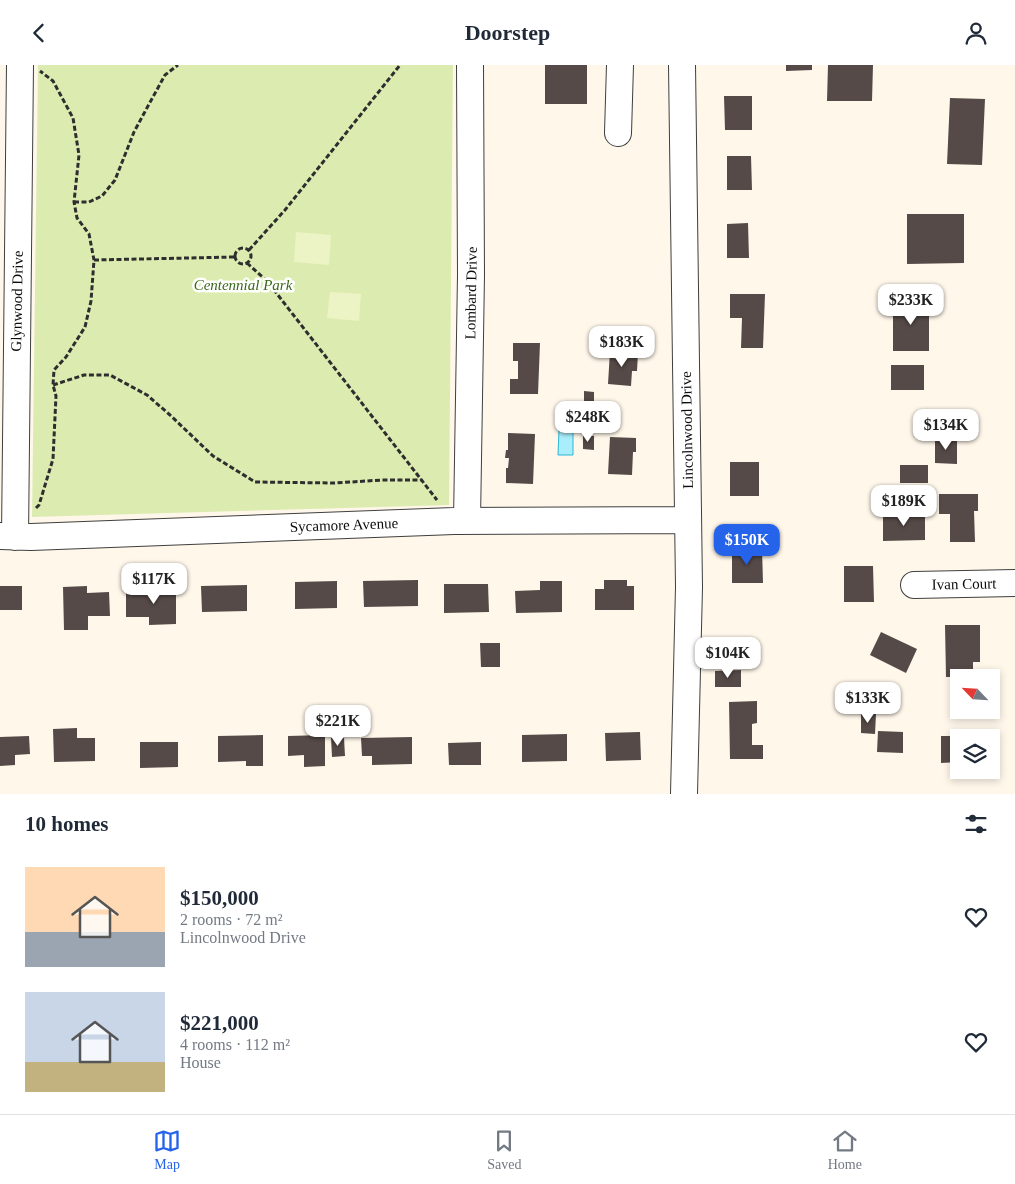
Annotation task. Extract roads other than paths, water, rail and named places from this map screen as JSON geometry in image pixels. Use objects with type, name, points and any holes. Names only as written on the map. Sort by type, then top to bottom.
[{"type":"street","name":"Lombard Drive","points":[[460,521],[471,267],[470,65]]},
{"type":"street","points":[[618,133],[620,65]]},
{"type":"street","name":"Lincolnwood Drive","points":[[682,65],[688,520],[684,794]]},
{"type":"street","name":"Glynwood Drive","points":[[8,536],[30,68]]},
{"type":"street","name":"Sycamore Avenue","points":[[8,536],[460,521],[688,520]]},
{"type":"street","name":"Ivan Court","points":[[914,585],[1015,583]]},
{"type":"water","points":[[559,430],[573,430],[573,455],[558,455]]},
{"type":"park label","name":"Centennial Park","points":[[243,285]]}]
